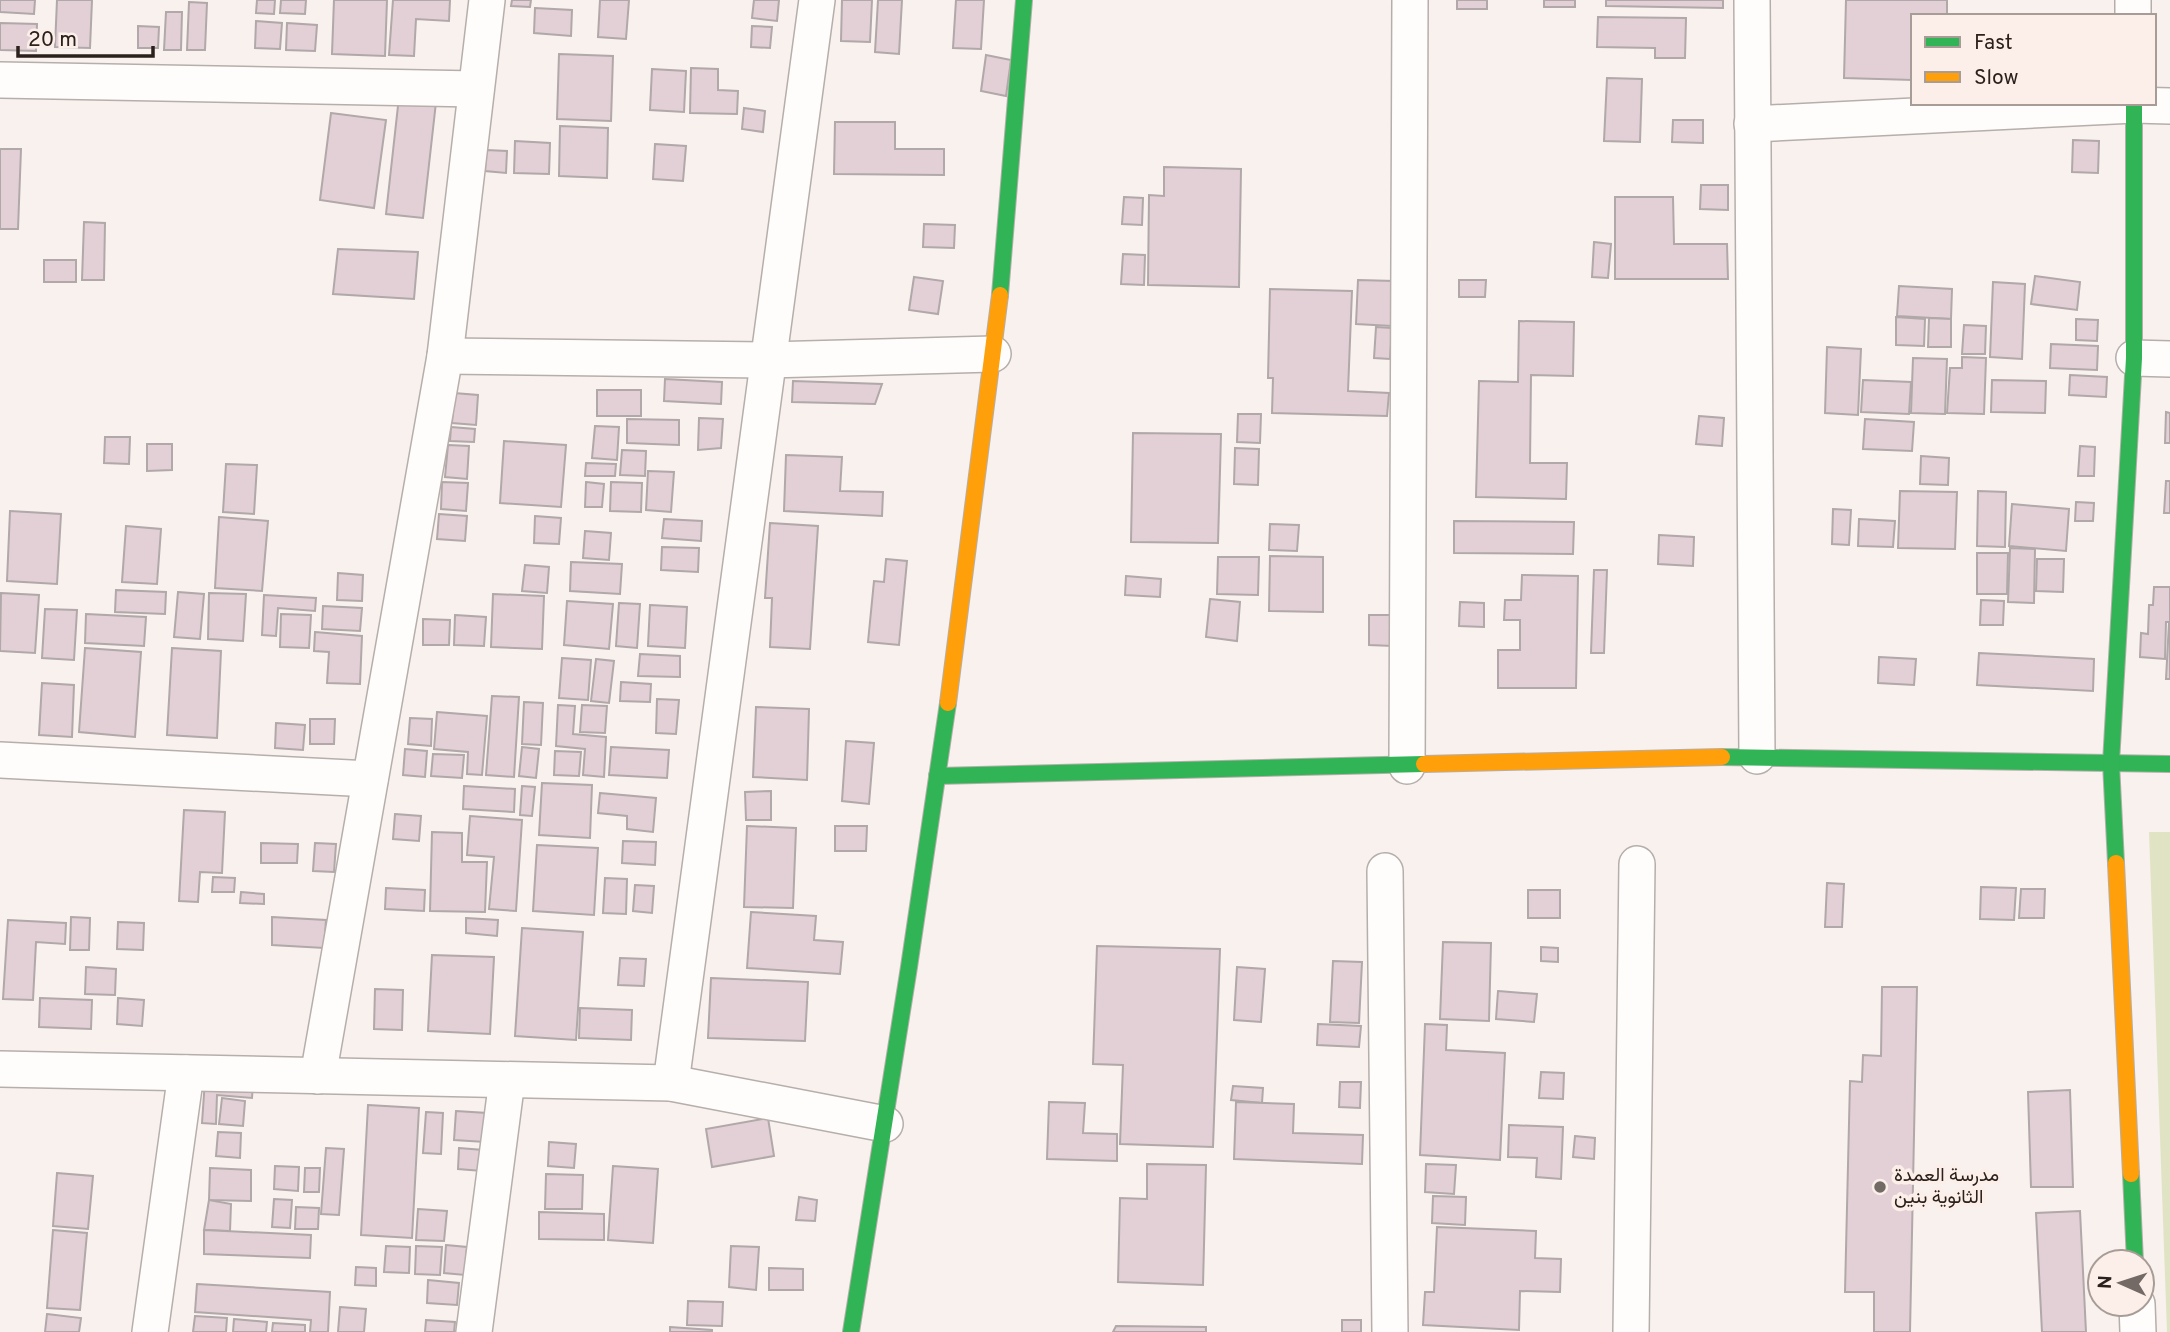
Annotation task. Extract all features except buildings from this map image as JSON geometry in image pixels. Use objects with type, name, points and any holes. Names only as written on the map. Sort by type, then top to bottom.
[{"type":"street","points":[[318,1076],[445,356],[487,0]]},
{"type":"street","points":[[671,1083],[817,0]]},
{"type":"street","points":[[851,1332],[937,776],[993,354],[1024,0]]},
{"type":"street","points":[[1407,766],[1410,0]]},
{"type":"street","points":[[1752,0],[1757,756]]},
{"type":"street","points":[[0,80],[476,89]]},
{"type":"street","points":[[1752,124],[2115,105]]},
{"type":"street","points":[[2134,105],[2134,358],[2111,763],[2134,1248]]},
{"type":"street","points":[[2152,105],[2170,106]]},
{"type":"street","points":[[445,356],[768,360],[993,354]]},
{"type":"street","points":[[2134,358],[2170,359]]},
{"type":"street","points":[[937,776],[1757,756],[2170,764]]},
{"type":"street","points":[[0,760],[370,779]]},
{"type":"street","points":[[1631,1332],[1637,864]]},
{"type":"street","points":[[1385,872],[1390,1332]]},
{"type":"street","points":[[0,1069],[671,1083],[885,1124]]},
{"type":"street","points":[[150,1332],[186,1073]]},
{"type":"street","points":[[474,1332],[507,1080]]},
{"type":"green space","points":[[2149,832],[2170,832],[2170,1332],[2167,1332]]},
{"type":"traffic: fast","points":[[1000,295],[1024,0]]},
{"type":"traffic: fast","points":[[2116,863],[2111,763],[2134,358],[2134,105]]},
{"type":"traffic: fast","points":[[851,1332],[948,703]]},
{"type":"traffic: fast","points":[[1722,757],[2170,764]]},
{"type":"traffic: fast","points":[[937,776],[1424,764]]},
{"type":"traffic: fast","points":[[2131,1174],[2134,1248]]},
{"type":"traffic: slow","points":[[948,703],[1000,295]]},
{"type":"traffic: slow","points":[[1424,764],[1722,757]]},
{"type":"traffic: slow","points":[[2116,863],[2131,1174]]},
{"type":"place","name":"مدرسة العمدة الثانوية بنين","points":[[1880,1187]]}]
